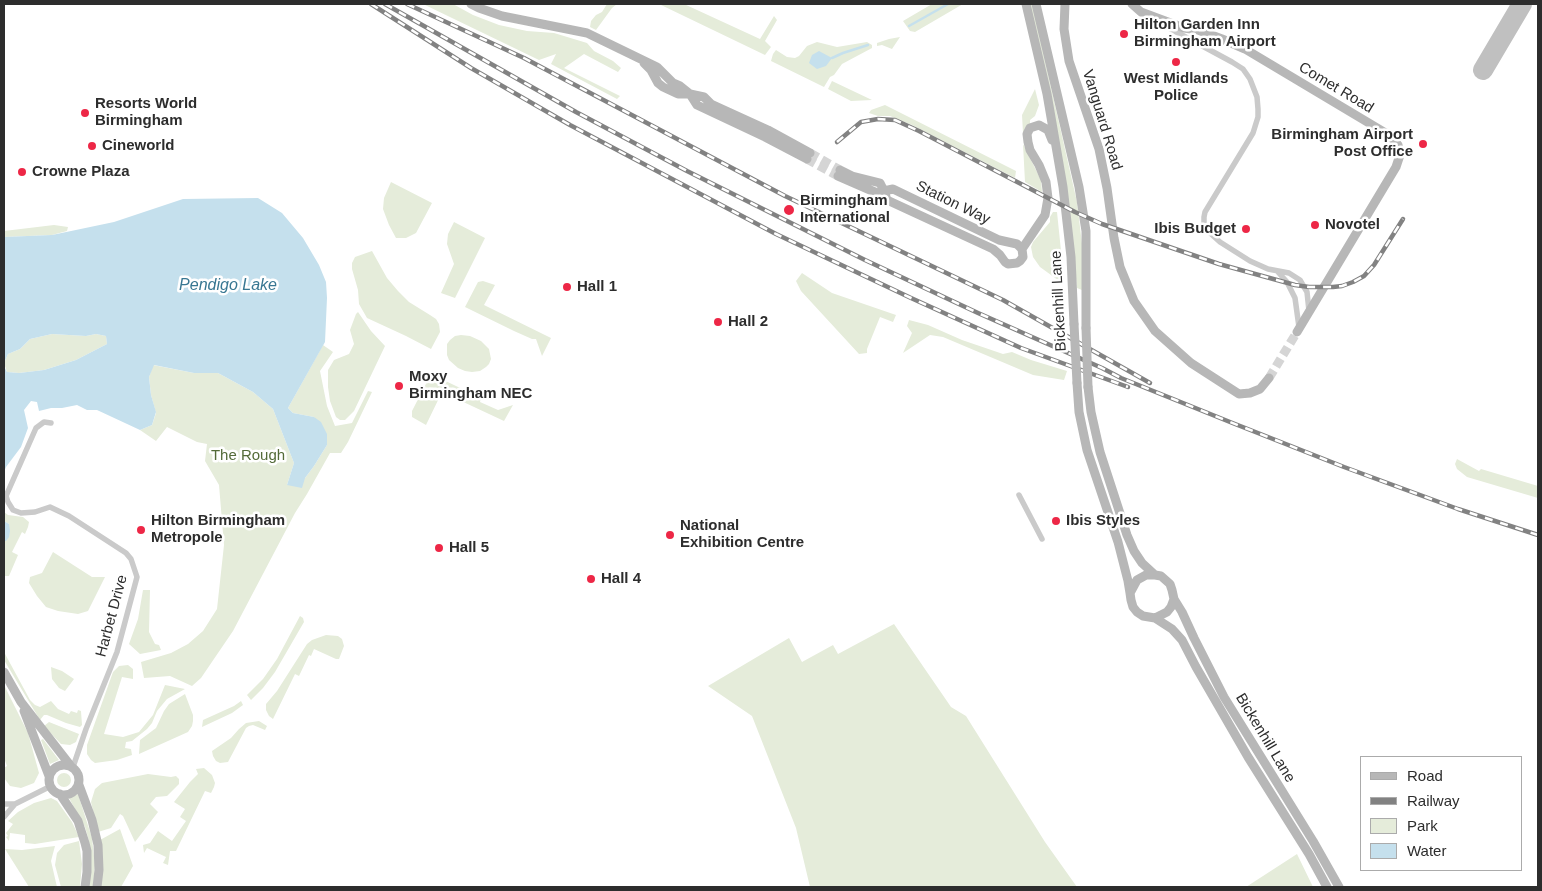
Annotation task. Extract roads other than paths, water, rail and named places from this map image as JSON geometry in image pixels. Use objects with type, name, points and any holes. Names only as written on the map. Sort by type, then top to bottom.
[{"type":"street","points":[[471,4],[502,16],[587,33],[657,67],[673,83],[690,94],[704,97],[711,104],[768,130],[809,156]]},
{"type":"street","name":"Bickenhill Lane","points":[[1026,4],[1047,94],[1059,159],[1067,223],[1079,412],[1087,450],[1118,542],[1130,593]]},
{"type":"street","name":"Bickenhill Lane","points":[[1036,4],[1081,196],[1086,231],[1086,328],[1088,387],[1091,412],[1100,452],[1134,551],[1142,563],[1158,576]]},
{"type":"street","points":[[1059,4],[1064,29]]},
{"type":"street","name":"Vanguard Road","points":[[1065,4],[1064,29],[1069,61],[1099,149],[1108,188],[1114,238],[1120,266],[1134,301],[1155,331],[1192,363],[1239,394],[1250,393],[1260,389],[1270,378]]},
{"type":"street","points":[[1132,4],[1164,26],[1232,62],[1243,70],[1250,79],[1257,98],[1258,117],[1253,133],[1216,194],[1204,217],[1204,223],[1209,232],[1220,242],[1250,260],[1262,267],[1289,273],[1300,280],[1307,292],[1309,311]]},
{"type":"street","name":"Comet Road","points":[[1142,12],[1184,28],[1198,30],[1245,49],[1389,135],[1398,145],[1400,155],[1396,166],[1298,330]]},
{"type":"street","points":[[1022,249],[1045,215],[1048,198],[1046,182],[1028,142],[1027,134],[1030,128],[1039,125],[1048,130],[1059,159]]},
{"type":"street","name":"Station Way","points":[[839,173],[877,193],[893,189],[999,240],[1011,243]]},
{"type":"street","name":"Station Way","points":[[884,191],[887,200],[993,249],[1000,255]]},
{"type":"street","points":[[1011,243],[1017,244],[1022,249],[1023,257],[1020,261],[1013,264],[1005,262],[1000,255],[1004,246],[1011,243]]},
{"type":"street","points":[[1278,272],[1287,282],[1295,298],[1298,330]]},
{"type":"street","name":"Harbet Drive","points":[[51,423],[44,422],[36,428],[6,496],[8,502],[13,510],[21,513],[35,512],[50,507],[69,516],[126,553],[131,559],[137,576],[117,652],[72,766]]},
{"type":"street","points":[[1019,495],[1042,539]]},
{"type":"street","points":[[1146,576],[1158,576],[1170,584],[1174,599],[1167,612],[1155,618],[1143,616],[1136,612],[1130,593],[1137,580],[1146,576]]},
{"type":"street","name":"Bickenhill Lane","points":[[1174,599],[1224,697],[1313,841],[1339,887]]},
{"type":"street","name":"Bickenhill Lane","points":[[1155,618],[1172,629],[1182,640],[1248,757],[1309,854],[1327,887]]},
{"type":"street","points":[[4,672],[20,702],[49,776],[51,786],[53,790],[60,794],[78,821],[87,851],[85,887]]},
{"type":"street","points":[[20,702],[80,777],[77,789],[69,794],[60,794]]},
{"type":"street","points":[[49,776],[57,766],[66,764],[72,766]]},
{"type":"street","points":[[79,785],[92,820],[98,845],[99,870],[97,887]]},
{"type":"street","points":[[4,817],[15,804],[51,786]]},
{"type":"street","points":[[4,804],[15,804]]},
{"type":"water","points":[[819,51],[832,58],[826,66],[817,69],[809,63],[812,55]]},
{"type":"water","name":"Pendigo Lake","points":[[258,198],[282,213],[303,238],[319,265],[326,282],[325,342],[288,408],[293,413],[314,417],[321,422],[327,434],[327,445],[305,478],[302,488],[287,485],[294,463],[273,409],[253,392],[218,373],[194,373],[154,365],[149,377],[151,395],[156,412],[152,425],[140,430],[97,410],[87,410],[77,405],[39,411],[37,402],[31,401],[24,410],[28,428],[21,447],[4,472],[4,366],[7,372],[19,373],[44,370],[76,360],[107,344],[106,336],[96,334],[86,336],[52,334],[30,339],[20,349],[8,354],[4,363],[4,237],[52,235],[114,222],[183,199]]},
{"type":"water","points":[[4,521],[9,524],[10,531],[6,541],[4,541]]},
{"type":"waterway","points":[[909,26],[948,4]]},
{"type":"waterway","points":[[832,58],[868,45]]},
{"type":"tunnel","points":[[810,153],[840,170]]},
{"type":"tunnel","points":[[807,159],[838,176]]},
{"type":"tunnel","points":[[1269,378],[1297,332]]},
{"type":"railway","points":[[371,4],[471,68],[570,125],[776,234],[1021,348],[1128,387]]},
{"type":"railway","points":[[385,4],[576,112],[687,171],[865,260],[978,313],[1121,378],[1230,422],[1458,509],[1538,535]]},
{"type":"railway","points":[[407,4],[524,58],[785,196],[1003,300],[1150,383]]},
{"type":"railway","points":[[837,142],[861,122],[878,119],[895,120],[1102,224],[1219,264],[1295,285],[1309,287],[1342,286],[1364,276],[1374,265],[1403,219]]},
{"type":"place","name":"Hilton Garden Inn Birmingham Airport","points":[[1124,34]]},
{"type":"place","name":"West Midlands Police","points":[[1176,62]]},
{"type":"place","name":"Resorts World Birmingham","points":[[85,113]]},
{"type":"place","name":"Birmingham Airport Post Office","points":[[1423,144]]},
{"type":"place","name":"Cineworld","points":[[92,146]]},
{"type":"place","name":"Crowne Plaza","points":[[22,172]]},
{"type":"place","name":"Birmingham International","points":[[789,210]]},
{"type":"place","name":"Novotel","points":[[1315,225]]},
{"type":"place","name":"Ibis Budget","points":[[1246,229]]},
{"type":"place","name":"Hall 1","points":[[567,287]]},
{"type":"place","name":"Hall 2","points":[[718,322]]},
{"type":"place","name":"Moxy Birmingham NEC","points":[[399,386]]},
{"type":"place","name":"Ibis Styles","points":[[1056,521]]},
{"type":"place","name":"Hilton Birmingham Metropole","points":[[141,530]]},
{"type":"place","name":"National Exhibition Centre","points":[[670,535]]},
{"type":"place","name":"Hall 5","points":[[439,548]]},
{"type":"place","name":"Hall 4","points":[[591,579]]},
{"type":"park label","name":"The Rough","points":[[248,456]]}]
